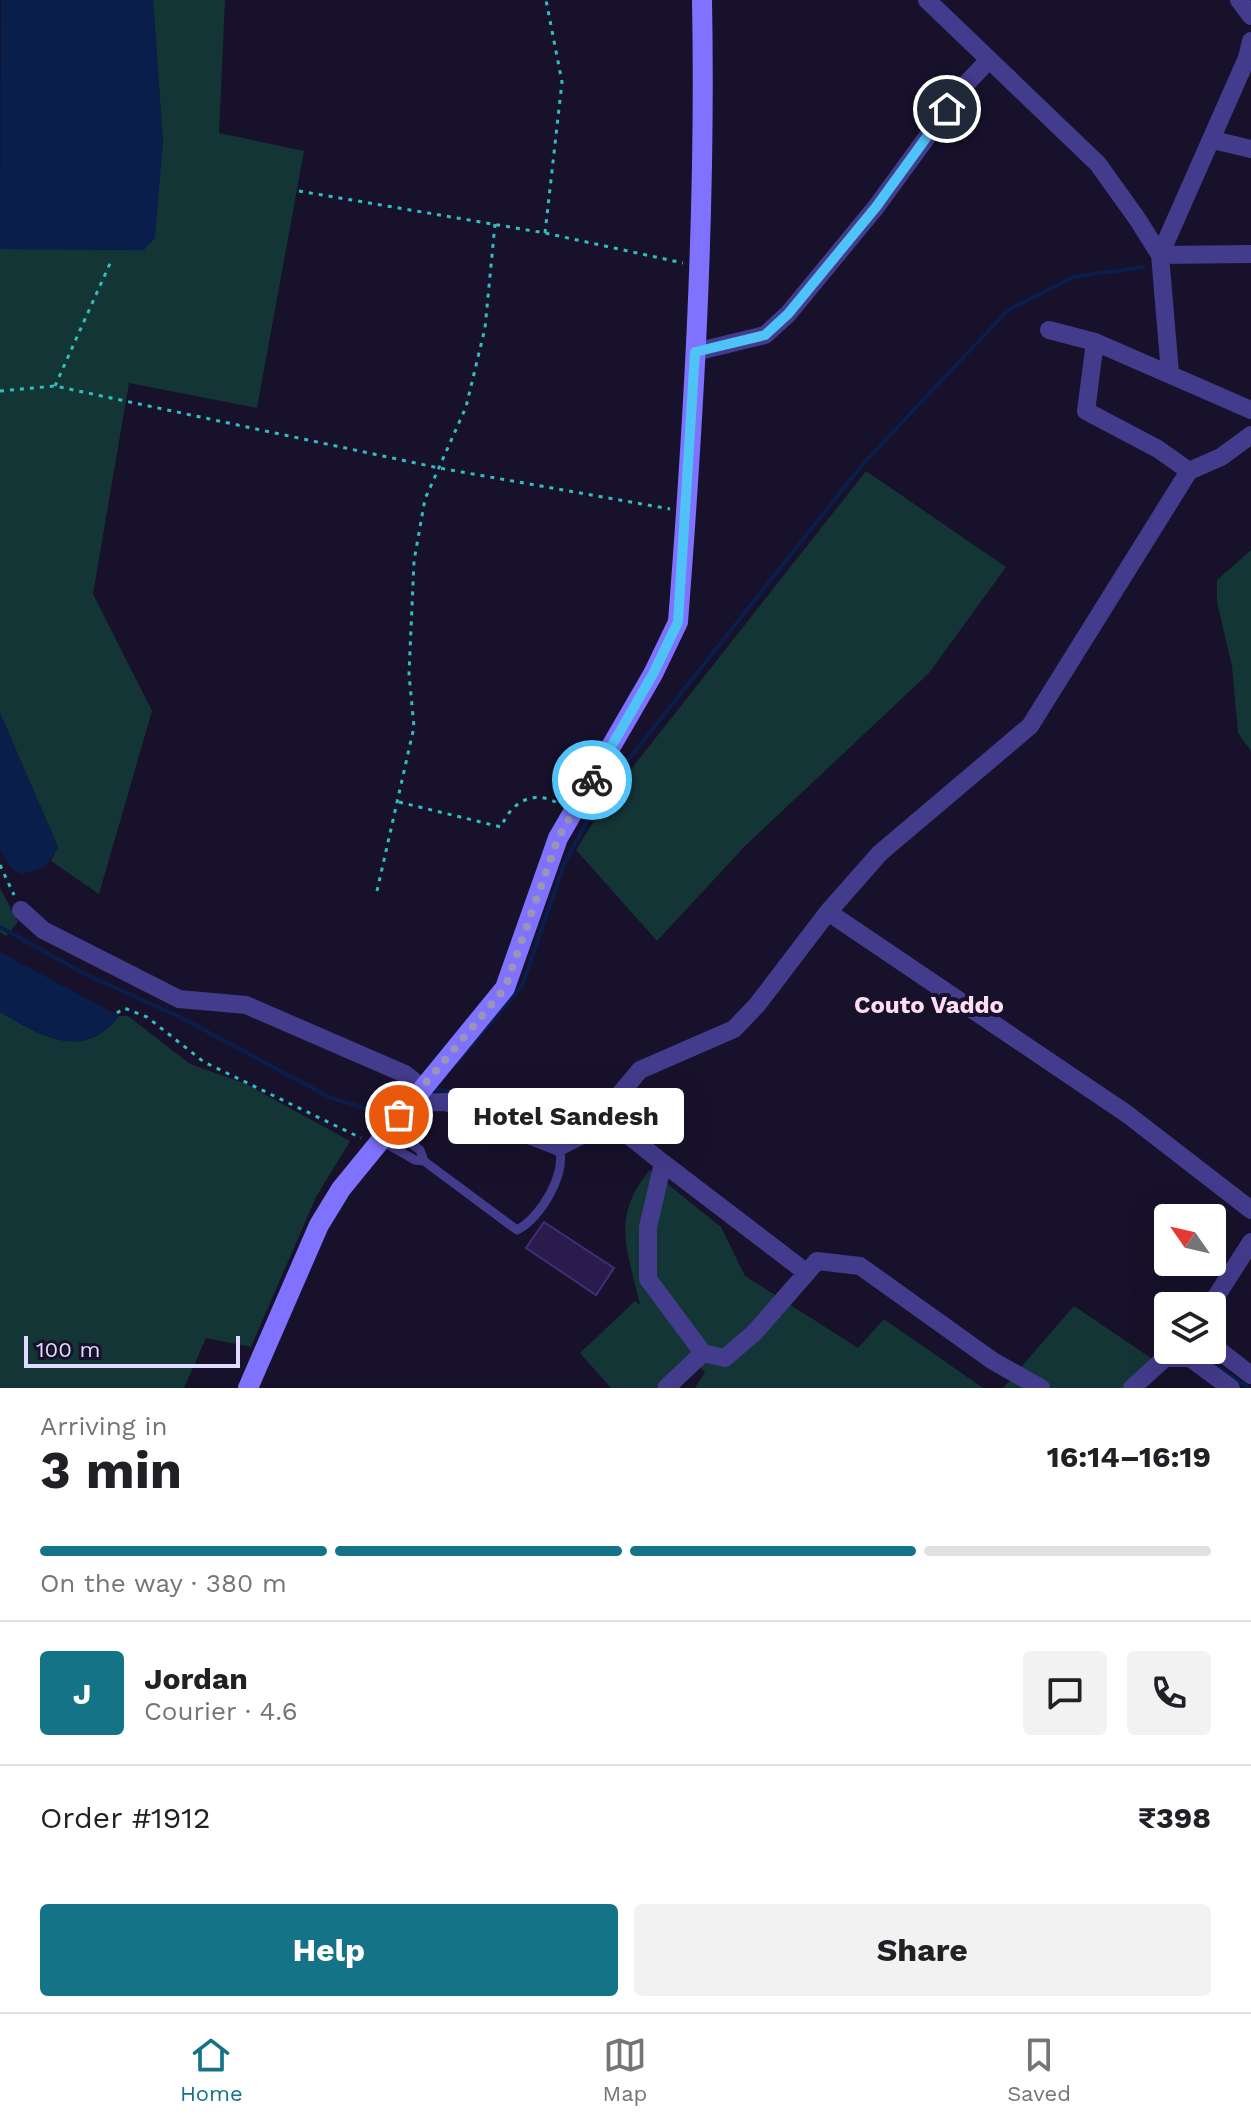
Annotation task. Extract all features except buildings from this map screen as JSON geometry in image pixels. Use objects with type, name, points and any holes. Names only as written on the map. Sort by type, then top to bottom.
[{"type":"street","points":[[251,1387],[319,1225],[382,1138],[505,988],[558,838],[653,674],[678,622],[695,352],[704,110],[702,0]]},
{"type":"street","points":[[927,0],[1098,164],[1160,255],[1170,373]]},
{"type":"street","points":[[1239,0],[1251,16]]},
{"type":"street","points":[[1160,255],[1213,140],[1251,41]]},
{"type":"street","points":[[695,352],[765,335],[788,314],[876,207],[965,85],[988,61]]},
{"type":"street","points":[[1213,140],[1251,149]]},
{"type":"street","points":[[1160,255],[1251,254]]},
{"type":"street","points":[[1049,330],[1095,342],[1251,410]]},
{"type":"street","points":[[1095,342],[1086,411],[1158,449],[1189,471]]},
{"type":"street","points":[[416,1096],[446,1102],[559,1147],[588,1132],[640,1070],[734,1029],[880,853],[1030,726],[1189,471],[1221,457],[1251,435]]},
{"type":"street","points":[[21,910],[43,930],[179,999],[246,1005],[405,1074],[416,1096]]},
{"type":"street","points":[[828,912],[1127,1114],[1251,1210]]},
{"type":"street","points":[[603,1115],[807,1273]]},
{"type":"street","points":[[663,1163],[648,1227],[648,1279],[703,1353],[725,1358],[755,1332],[817,1261],[860,1266],[993,1361],[1041,1388]]},
{"type":"street","points":[[1219,1292],[1251,1242]]},
{"type":"street","points":[[666,1388],[703,1353]]},
{"type":"street","points":[[1226,1356],[1251,1375]]},
{"type":"street","points":[[1132,1388],[1158,1364]]},
{"type":"street","points":[[1201,1364],[1231,1388]]},
{"type":"lane","points":[[382,1138],[420,1150],[424,1161],[517,1230],[527,1225],[560,1177],[564,1162],[559,1147]]},
{"type":"path","points":[[545,233],[562,82],[546,0]]},
{"type":"path","points":[[299,191],[545,233],[698,267]]},
{"type":"path","points":[[377,891],[414,727],[409,674],[414,561],[425,499],[466,407],[485,328],[495,224]]},
{"type":"path","points":[[55,386],[112,259]]},
{"type":"path","points":[[0,391],[55,386],[439,468],[685,512]]},
{"type":"path","points":[[398,801],[501,827],[506,816],[521,800],[546,796],[573,812]]},
{"type":"path","points":[[0,865],[21,910]]},
{"type":"path","points":[[117,1013],[124,1008],[147,1017],[204,1062],[382,1138]]},
{"type":"green space","points":[[153,0],[225,0],[219,133],[304,151],[257,408],[129,383],[93,594],[152,711],[99,894],[51,861],[58,847],[0,713],[0,249],[144,250],[163,143]]},
{"type":"green space","points":[[866,471],[1006,567],[929,673],[744,847],[657,941],[576,850],[606,801]]},
{"type":"green space","points":[[1251,550],[1251,751],[1238,733],[1232,666],[1217,602],[1217,580]]},
{"type":"green space","points":[[0,888],[18,922],[6,936],[0,932]]},
{"type":"green space","points":[[0,1012],[46,1036],[77,1041],[105,1030],[119,1016],[128,1016],[190,1064],[246,1084],[350,1141],[316,1197],[251,1347],[206,1338],[184,1388],[0,1388]]},
{"type":"green space","points":[[650,1170],[721,1227],[745,1276],[858,1348],[884,1319],[983,1388],[695,1388],[705,1372],[689,1356],[655,1388],[611,1388],[580,1353],[635,1301],[640,1305],[627,1251],[626,1219],[630,1203]]},
{"type":"green space","points":[[1074,1306],[1151,1358],[1129,1388],[1003,1388]]},
{"type":"water","points":[[1,0],[153,0],[163,143],[155,238],[144,250],[0,249]]},
{"type":"water","points":[[0,713],[58,848],[45,867],[22,874],[12,869],[0,850]]},
{"type":"water","points":[[0,952],[119,1016],[105,1030],[91,1038],[76,1041],[46,1036],[15,1021],[0,1012]]},
{"type":"waterway","points":[[456,1063],[522,986],[564,864],[604,790],[862,465],[1007,311],[1073,277],[1143,267]]},
{"type":"waterway","points":[[0,927],[87,975],[180,1017],[331,1098],[385,1114],[396,1108]]},
{"type":"waterway","points":[[434,1089],[458,1093],[527,1125]]},
{"type":"waterway","points":[[546,1133],[550,1135],[579,1118]]},
{"type":"waterway","points":[[1213,1364],[1249,1388]]},
{"type":"way so far","points":[[399,1115],[505,988],[558,838],[592,780]]},
{"type":"place","name":"Hotel Sandesh","points":[[399,1115]]},
{"type":"district","name":"Couto Vaddo","points":[[929,1005]]},
{"type":"route","points":[[592,780],[653,674],[678,622],[695,352],[765,335],[788,314],[876,207],[947,109]]}]
